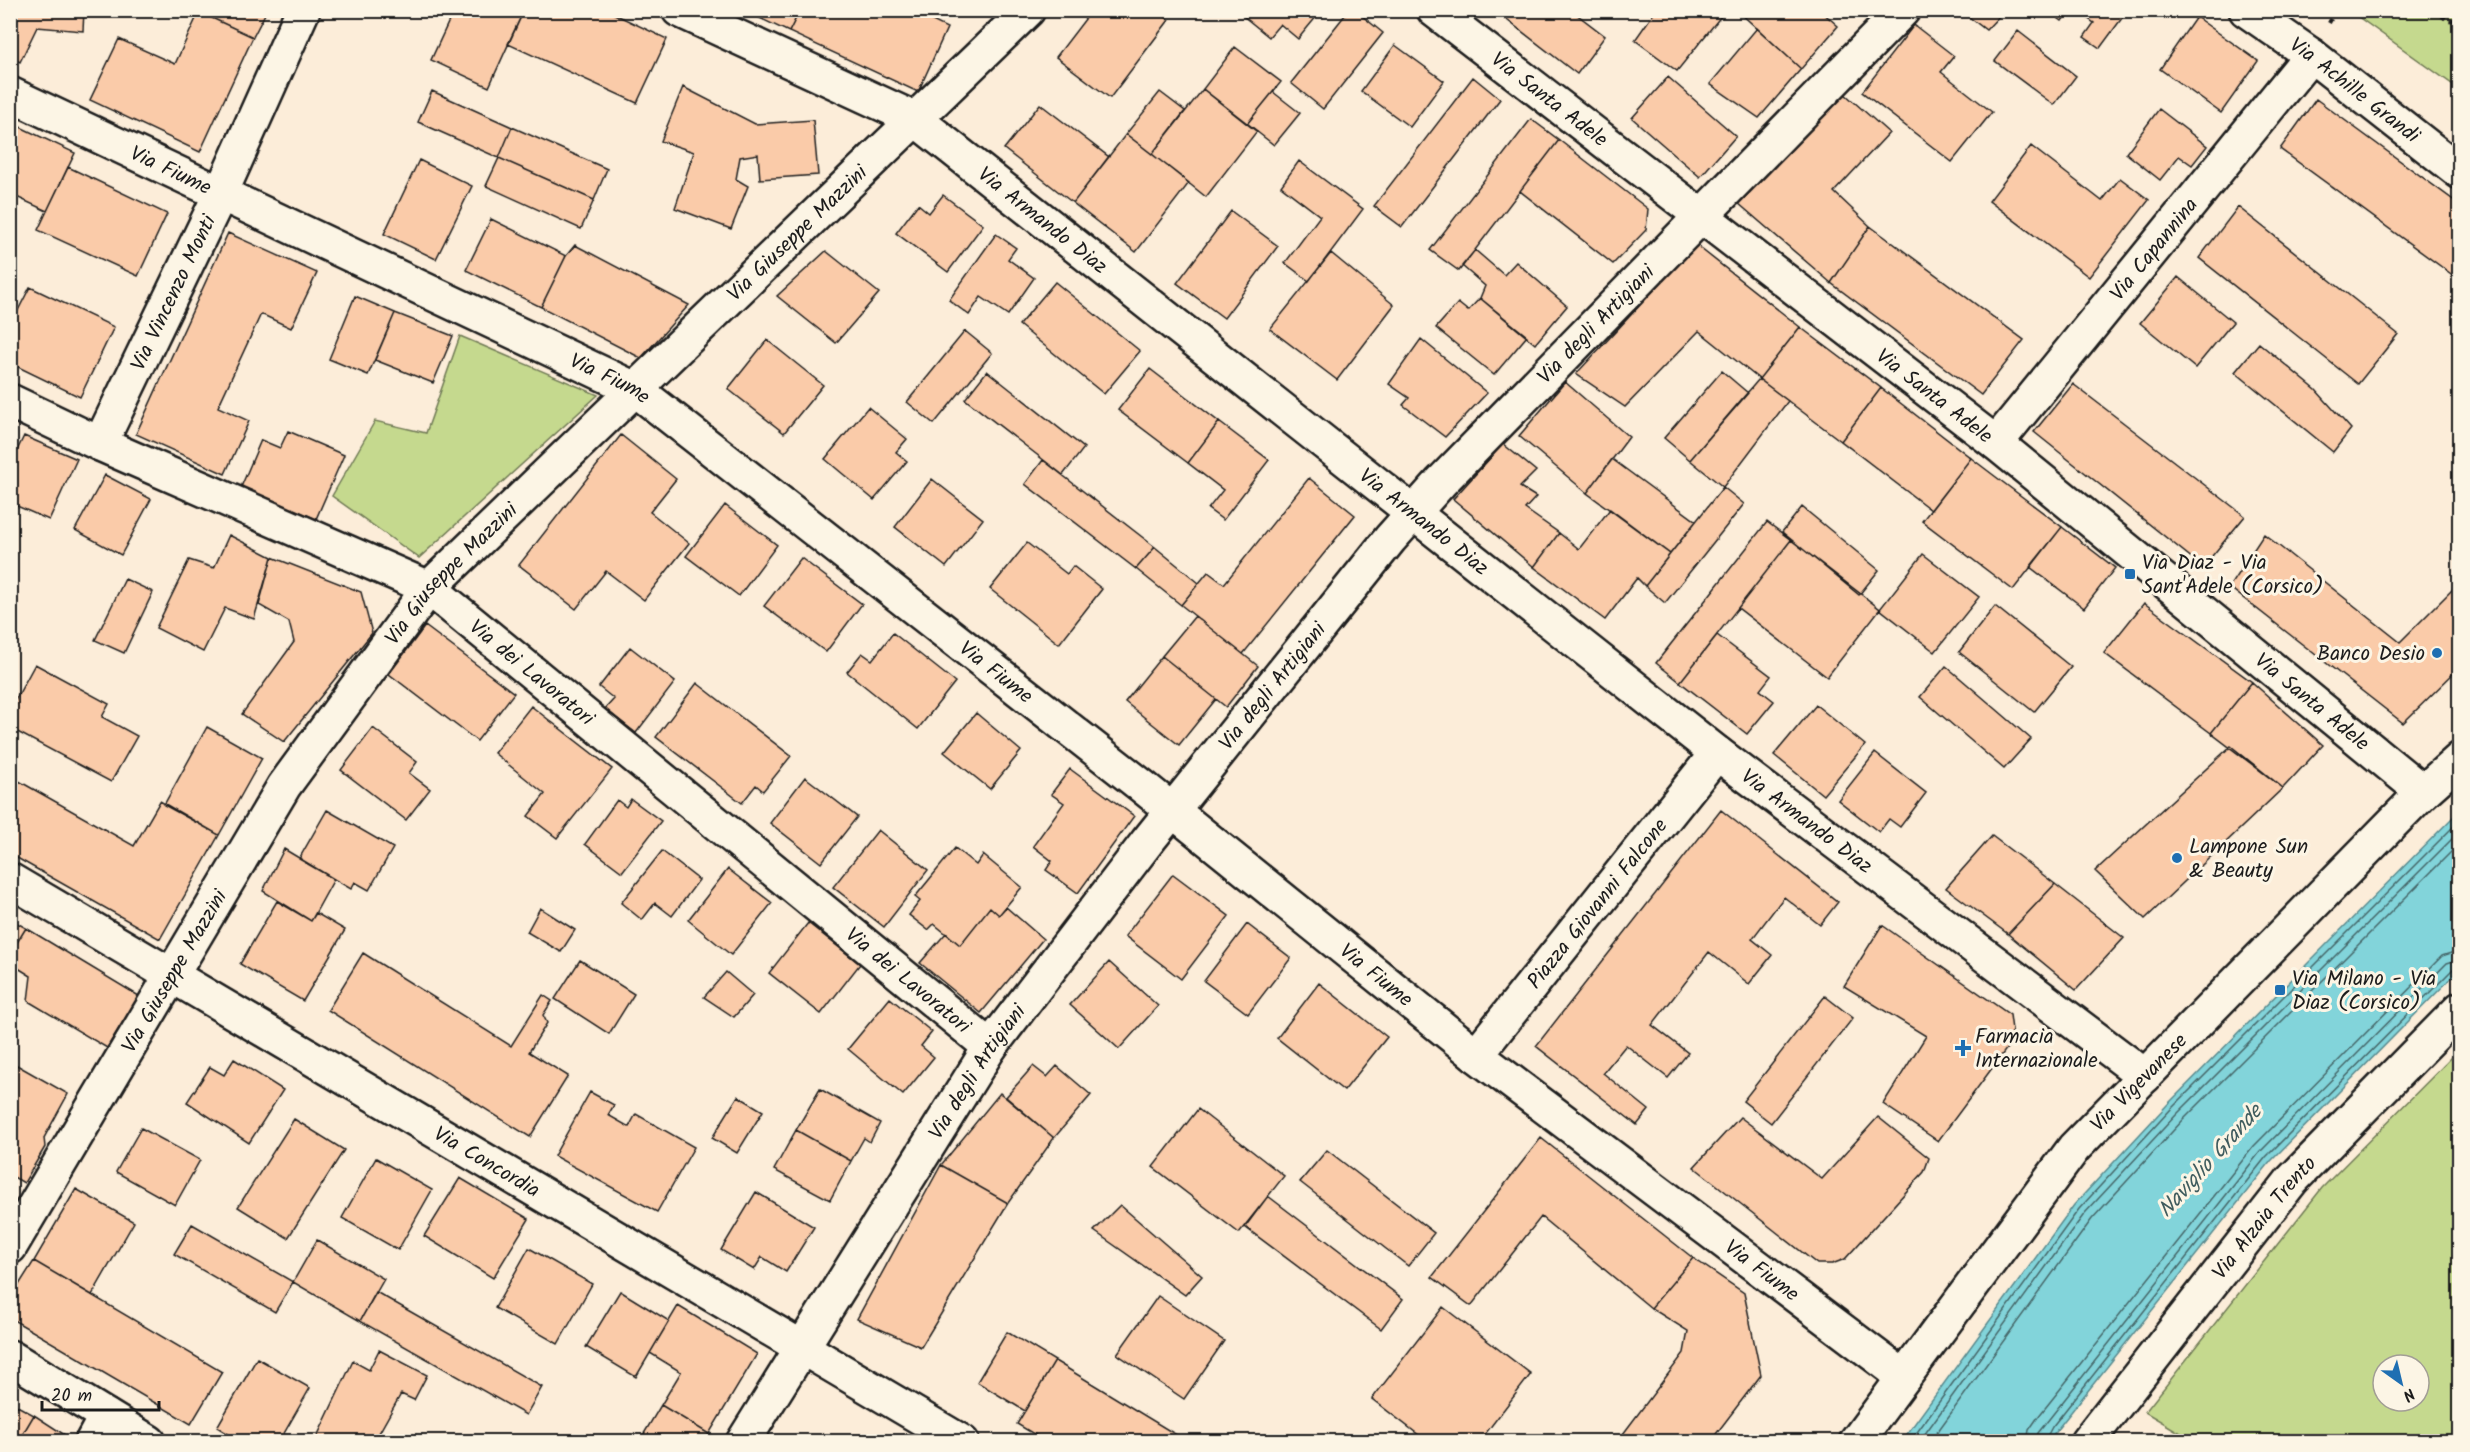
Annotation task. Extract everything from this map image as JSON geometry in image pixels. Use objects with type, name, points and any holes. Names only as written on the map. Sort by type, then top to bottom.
[{"type":"street","name":"Via Vincenzo Monti","points":[[100,444],[220,195],[303,10]]},
{"type":"street","name":"Via Armando Diaz","points":[[679,10],[915,119],[1717,753],[2145,1076]]},
{"type":"street","name":"Via Giuseppe Mazzini","points":[[10,1247],[284,786],[429,588],[1028,10]]},
{"type":"street","name":"Via Santa Adele","points":[[1434,10],[1996,443],[2423,792]]},
{"type":"street","name":"Via degli Artigiani","points":[[743,1442],[990,1047],[1173,810],[1412,513],[1903,10]]},
{"type":"street","name":"Via Achille Grandi","points":[[2246,10],[2311,55],[2460,172]]},
{"type":"street","name":"Via Capannina","points":[[1996,443],[2311,55]]},
{"type":"street","name":"Via Fiume","points":[[10,94],[635,389],[1173,810],[1476,1055],[1904,1377]]},
{"type":"street","name":"Via dei Lavoratori","points":[[10,401],[100,444],[429,588],[990,1047]]},
{"type":"street","name":"Piazza Giovanni Falcone","points":[[1476,1055],[1717,753]]},
{"type":"street","name":"Via Vigevanese","points":[[1856,1442],[2074,1148],[2423,792],[2460,759]]},
{"type":"street","name":"Via Concordia","points":[[10,880],[962,1442]]},
{"type":"street","name":"Via Alzaia Trento","points":[[2095,1439],[2292,1180],[2460,1009]]},
{"type":"street","points":[[10,1357],[99,1429],[149,1442]]},
{"type":"path","points":[[2435,10],[2447,20],[2460,21]]},
{"type":"green space","points":[[2350,11],[2459,11],[2459,89]]},
{"type":"green space","points":[[460,336],[598,395],[419,558],[332,496],[375,421],[426,433]]},
{"type":"green space","points":[[2459,1050],[2459,1441],[2194,1441],[2145,1412],[2322,1188]]},
{"type":"water","name":"Naviglio Grande","points":[[2459,811],[2459,970],[2271,1161],[2048,1441],[1902,1441],[2074,1205],[2167,1105]]},
{"type":"building","points":[[10,10],[84,10],[83,31],[37,27],[20,62],[10,57]]},
{"type":"building","points":[[200,10],[267,10],[253,37],[199,12]]},
{"type":"building","points":[[454,10],[524,10],[489,87],[431,60]]},
{"type":"building","points":[[524,10],[606,10],[667,39],[637,103],[508,44]]},
{"type":"building","points":[[743,10],[800,10],[789,32]]},
{"type":"building","points":[[800,10],[910,10],[947,28],[918,92],[789,32]]},
{"type":"building","points":[[1092,10],[1157,10],[1169,20],[1110,98],[1056,57]]},
{"type":"building","points":[[1322,10],[1298,39],[1280,24],[1269,37],[1237,11]]},
{"type":"building","points":[[1349,10],[1355,10],[1383,33],[1323,109],[1291,83]]},
{"type":"building","points":[[1494,10],[1514,10],[1507,20]]},
{"type":"building","points":[[1514,10],[1571,10],[1605,36],[1577,74],[1507,20]]},
{"type":"building","points":[[1656,10],[1726,10],[1677,71],[1635,40]]},
{"type":"building","points":[[1737,10],[1820,10],[1838,26],[1801,69]]},
{"type":"building","points":[[1960,10],[2005,10],[1986,30]]},
{"type":"building","points":[[2047,10],[2070,10],[2062,21]]},
{"type":"building","points":[[2076,10],[2128,10],[2100,48],[2084,37],[2094,23]]},
{"type":"building","points":[[199,12],[253,37],[200,152],[90,100],[119,39],[175,64]]},
{"type":"building","points":[[2196,17],[2258,61],[2221,113],[2160,69]]},
{"type":"building","points":[[1914,25],[1954,56],[1941,72],[1992,112],[1952,162],[1862,92]]},
{"type":"building","points":[[1757,28],[1801,69],[1759,118],[1710,84]]},
{"type":"building","points":[[2018,31],[2076,76],[2054,105],[1995,61]]},
{"type":"building","points":[[1395,45],[1444,81],[1410,127],[1361,91]]},
{"type":"building","points":[[1235,47],[1281,82],[1247,124],[1203,89]]},
{"type":"building","points":[[1473,77],[1500,99],[1402,227],[1374,206]]},
{"type":"building","points":[[1668,77],[1736,136],[1700,177],[1632,118]]},
{"type":"building","points":[[683,87],[755,124],[813,120],[818,175],[760,179],[758,154],[740,157],[736,179],[748,186],[731,229],[675,208],[694,152],[661,141]]},
{"type":"building","points":[[1203,89],[1257,131],[1206,197],[1152,154]]},
{"type":"building","points":[[432,91],[512,127],[499,158],[418,122]]},
{"type":"building","points":[[1160,92],[1185,111],[1152,154],[1126,134]]},
{"type":"building","points":[[1273,92],[1300,113],[1274,145],[1247,124]]},
{"type":"building","points":[[1845,94],[1889,133],[1834,192],[1870,226],[1831,283],[1738,203]]},
{"type":"building","points":[[2316,99],[2460,205],[2460,269],[2454,276],[2280,149]]},
{"type":"building","points":[[1040,104],[1109,157],[1073,203],[1004,149]]},
{"type":"building","points":[[2159,109],[2207,146],[2192,165],[2179,156],[2160,180],[2126,153]]},
{"type":"building","points":[[1531,119],[1559,140],[1459,271],[1430,250]]},
{"type":"building","points":[[16,125],[75,153],[47,211],[10,194],[10,136]]},
{"type":"building","points":[[512,127],[607,169],[594,200],[499,158]]},
{"type":"building","points":[[1126,134],[1189,183],[1136,252],[1073,203]]},
{"type":"building","points":[[1559,140],[1648,209],[1646,230],[1613,264],[1520,191]]},
{"type":"building","points":[[2031,146],[2102,201],[2120,178],[2149,200],[2089,277],[1989,201]]},
{"type":"building","points":[[499,158],[594,200],[581,229],[486,186]]},
{"type":"building","points":[[419,160],[472,186],[436,259],[384,234]]},
{"type":"building","points":[[1299,161],[1363,209],[1309,281],[1285,263],[1320,216],[1281,186]]},
{"type":"building","points":[[68,167],[167,214],[138,276],[38,230]]},
{"type":"building","points":[[943,195],[983,225],[948,272],[896,233],[918,204],[929,213]]},
{"type":"building","points":[[2238,207],[2398,334],[2358,384],[2199,258]]},
{"type":"building","points":[[1231,211],[1278,246],[1224,318],[1177,283]]},
{"type":"building","points":[[491,219],[566,256],[541,307],[466,270]]},
{"type":"building","points":[[1870,226],[2024,340],[1981,395],[1831,283]]},
{"type":"building","points":[[228,233],[317,273],[291,328],[261,314],[218,407],[249,421],[225,474],[136,434]]},
{"type":"building","points":[[996,234],[1016,248],[1008,259],[1034,278],[1008,315],[981,297],[969,315],[949,300]]},
{"type":"building","points":[[575,245],[689,305],[641,358],[541,307],[566,256]]},
{"type":"building","points":[[1696,245],[1800,327],[1759,379],[1699,331],[1625,407],[1576,374]]},
{"type":"building","points":[[1475,250],[1504,275],[1516,262],[1567,306],[1535,344],[1480,298],[1485,286],[1462,266]]},
{"type":"building","points":[[826,251],[879,293],[836,343],[777,296]]},
{"type":"building","points":[[1331,253],[1394,305],[1337,380],[1270,329]]},
{"type":"building","points":[[2178,277],[2233,322],[2195,368],[2140,323]]},
{"type":"building","points":[[1055,282],[1140,351],[1104,394],[1019,325]]},
{"type":"building","points":[[30,287],[114,327],[80,397],[10,363],[10,326]]},
{"type":"building","points":[[355,296],[395,313],[368,375],[329,359]]},
{"type":"building","points":[[1480,298],[1527,336],[1494,375],[1436,328],[1458,303],[1468,311]]},
{"type":"building","points":[[395,313],[453,336],[433,383],[375,360]]},
{"type":"building","points":[[1800,327],[1881,388],[1841,441],[1759,379]]},
{"type":"building","points":[[965,331],[992,353],[934,424],[907,402]]},
{"type":"building","points":[[1421,339],[1487,393],[1445,437],[1403,405],[1409,398],[1389,384]]},
{"type":"building","points":[[767,340],[823,385],[784,433],[728,389]]},
{"type":"building","points":[[2259,343],[2316,390],[2351,429],[2333,452],[2235,372]]},
{"type":"building","points":[[1150,369],[1219,422],[1188,463],[1118,410]]},
{"type":"building","points":[[987,371],[1084,448],[1063,475],[965,399]]},
{"type":"building","points":[[1722,371],[1748,393],[1690,460],[1664,438]]},
{"type":"building","points":[[1759,379],[1788,401],[1723,487],[1690,460]]},
{"type":"building","points":[[1565,382],[1629,437],[1587,493],[1519,436]]},
{"type":"building","points":[[2073,384],[2245,516],[2203,567],[2034,432]]},
{"type":"building","points":[[1881,388],[1971,458],[1931,510],[1841,441]]},
{"type":"building","points":[[868,407],[907,439],[896,452],[907,461],[874,500],[825,459]]},
{"type":"building","points":[[1219,422],[1269,460],[1223,520],[1208,509],[1223,490],[1188,463]]},
{"type":"building","points":[[288,431],[344,455],[316,519],[241,487],[261,440],[280,448]]},
{"type":"building","points":[[621,435],[676,479],[650,512],[689,543],[644,600],[606,571],[576,609],[519,565]]},
{"type":"building","points":[[24,436],[77,459],[49,520],[10,503],[10,465]]},
{"type":"building","points":[[1503,444],[1536,471],[1520,487],[1536,497],[1525,509],[1559,533],[1534,567],[1453,499]]},
{"type":"building","points":[[1971,458],[2062,527],[2013,590],[1922,521]]},
{"type":"building","points":[[1612,459],[1696,521],[1670,554],[1587,493]]},
{"type":"building","points":[[1043,460],[1155,547],[1136,569],[1025,484]]},
{"type":"building","points":[[105,475],[151,499],[121,555],[75,530]]},
{"type":"building","points":[[1309,478],[1355,515],[1243,654],[1181,605],[1208,572],[1224,584]]},
{"type":"building","points":[[932,479],[983,519],[946,567],[895,527]]},
{"type":"building","points":[[1723,487],[1744,504],[1665,603],[1645,586]]},
{"type":"building","points":[[725,505],[777,545],[739,596],[686,556]]},
{"type":"building","points":[[1802,507],[1879,570],[1859,595],[1782,532]]},
{"type":"building","points":[[1610,509],[1670,554],[1645,586],[1637,578],[1605,620],[1534,567],[1559,533],[1579,549]]},
{"type":"building","points":[[1767,522],[1791,540],[1680,682],[1656,663]]},
{"type":"building","points":[[2062,527],[2115,568],[2084,608],[2030,567]]},
{"type":"building","points":[[2264,534],[2400,642],[2460,582],[2460,667],[2403,723],[2229,587]]},
{"type":"building","points":[[229,535],[272,557],[254,619],[225,608],[203,652],[156,628],[189,560],[214,568]]},
{"type":"building","points":[[1791,540],[1880,609],[1827,677],[1738,608]]},
{"type":"building","points":[[1027,543],[1067,574],[1073,566],[1102,589],[1059,644],[990,589]]},
{"type":"building","points":[[1155,547],[1199,583],[1181,605],[1136,569]]},
{"type":"building","points":[[1923,554],[1979,597],[1935,652],[1880,609]]},
{"type":"building","points":[[272,557],[361,592],[372,633],[284,742],[242,714],[294,642],[289,622],[259,605]]},
{"type":"building","points":[[801,558],[862,604],[826,652],[764,606]]},
{"type":"building","points":[[125,579],[153,592],[124,653],[95,640]]},
{"type":"building","points":[[2144,603],[2252,682],[2211,733],[2104,653]]},
{"type":"building","points":[[1995,606],[2071,667],[2034,712],[1959,652]]},
{"type":"building","points":[[1195,616],[1258,666],[1226,707],[1162,656]]},
{"type":"building","points":[[425,626],[514,693],[477,741],[389,674]]},
{"type":"building","points":[[893,633],[955,682],[918,729],[847,672],[862,653],[872,660]]},
{"type":"building","points":[[1717,635],[1771,676],[1760,690],[1774,701],[1747,734],[1680,682]]},
{"type":"building","points":[[630,647],[675,682],[636,733],[605,709],[614,699],[599,687]]},
{"type":"building","points":[[1162,656],[1216,699],[1179,745],[1125,702]]},
{"type":"building","points":[[35,664],[109,704],[102,717],[137,736],[111,782],[10,728],[10,710]]},
{"type":"building","points":[[1946,666],[2031,739],[2004,769],[1920,697]]},
{"type":"building","points":[[2252,682],[2323,745],[2283,788],[2211,733]]},
{"type":"building","points":[[697,683],[791,756],[763,791],[756,785],[742,803],[656,737]]},
{"type":"building","points":[[1816,705],[1865,745],[1823,795],[1774,755]]},
{"type":"building","points":[[531,706],[612,769],[557,838],[528,816],[545,794],[494,753]]},
{"type":"building","points":[[976,713],[1021,751],[990,789],[944,752]]},
{"type":"building","points":[[207,727],[262,758],[219,835],[164,805]]},
{"type":"building","points":[[373,728],[417,762],[409,773],[430,789],[406,820],[341,770]]},
{"type":"building","points":[[2231,746],[2283,788],[2145,919],[2095,871]]},
{"type":"building","points":[[1875,753],[1926,793],[1900,827],[1889,819],[1879,832],[1838,800]]},
{"type":"building","points":[[1070,769],[1134,816],[1078,893],[1046,870],[1052,861],[1033,846],[1064,803],[1051,794]]},
{"type":"building","points":[[10,776],[134,846],[160,801],[219,835],[160,939],[10,854]]},
{"type":"building","points":[[805,777],[857,817],[821,863],[770,823]]},
{"type":"building","points":[[631,799],[661,821],[622,872],[585,844],[617,800],[626,807]]},
{"type":"building","points":[[327,810],[393,848],[369,890],[355,882],[351,889],[299,859]]},
{"type":"building","points":[[1721,810],[1838,902],[1820,925],[1784,897],[1752,939],[1772,955],[1749,984],[1709,952],[1652,1025],[1688,1053],[1668,1078],[1626,1045],[1603,1073],[1649,1110],[1637,1125],[1536,1046]]},
{"type":"building","points":[[878,830],[928,870],[884,927],[833,887]]},
{"type":"building","points":[[1992,836],[2055,884],[2008,934],[1946,888]]},
{"type":"building","points":[[955,848],[976,865],[983,855],[1022,887],[999,915],[990,907],[960,945],[934,924],[928,930],[909,915],[920,901],[915,897]]},
{"type":"building","points":[[284,849],[334,879],[311,921],[263,891]]},
{"type":"building","points":[[662,851],[699,880],[672,916],[655,903],[642,920],[621,903]]},
{"type":"building","points":[[728,869],[772,903],[731,955],[688,920]]},
{"type":"building","points":[[1173,874],[1229,916],[1181,979],[1125,936]]},
{"type":"building","points":[[2055,884],[2124,938],[2076,990],[2008,934]]},
{"type":"building","points":[[277,901],[311,921],[316,913],[345,930],[303,1001],[240,964]]},
{"type":"building","points":[[990,907],[999,915],[1006,907],[1043,939],[981,1013],[920,963],[946,933],[960,945]]},
{"type":"building","points":[[540,908],[575,930],[561,952],[527,932]]},
{"type":"building","points":[[10,919],[26,928],[10,954]]},
{"type":"building","points":[[808,923],[860,964],[821,1014],[769,973]]},
{"type":"building","points":[[1247,924],[1291,958],[1248,1014],[1204,981]]},
{"type":"building","points":[[1882,925],[2010,1015],[2012,1030],[2010,1044],[1938,1141],[1883,1104],[1926,1036],[1844,986]]},
{"type":"building","points":[[26,928],[139,996],[107,1048],[28,1001],[31,976],[10,963],[10,954]]},
{"type":"building","points":[[363,953],[511,1046],[543,995],[552,1001],[543,1015],[547,1023],[529,1052],[568,1076],[530,1137],[328,1010]]},
{"type":"building","points":[[580,960],[634,994],[609,1034],[555,999]]},
{"type":"building","points":[[1109,962],[1158,1006],[1119,1049],[1070,1005]]},
{"type":"building","points":[[726,972],[753,995],[734,1017],[704,997]]},
{"type":"building","points":[[1319,983],[1387,1037],[1344,1091],[1277,1038]]},
{"type":"building","points":[[1825,996],[1853,1018],[1771,1123],[1743,1101]]},
{"type":"building","points":[[890,998],[932,1032],[921,1046],[934,1057],[903,1095],[848,1049]]},
{"type":"building","points":[[234,1059],[283,1090],[249,1143],[187,1102],[210,1067],[224,1075]]},
{"type":"building","points":[[15,1064],[68,1094],[44,1138],[45,1147],[24,1183],[10,1175],[10,1073]]},
{"type":"building","points":[[1033,1066],[1047,1077],[1057,1066],[1091,1095],[1054,1138],[1006,1097]]},
{"type":"building","points":[[820,1089],[880,1123],[870,1142],[864,1138],[851,1161],[796,1130]]},
{"type":"building","points":[[590,1092],[614,1105],[608,1115],[629,1127],[636,1114],[694,1147],[657,1212],[554,1156]]},
{"type":"building","points":[[1000,1093],[1054,1138],[1008,1203],[941,1165]]},
{"type":"building","points":[[738,1096],[763,1111],[737,1153],[712,1138]]},
{"type":"building","points":[[1198,1109],[1284,1176],[1239,1233],[1153,1167]]},
{"type":"building","points":[[1740,1117],[1822,1179],[1878,1117],[1929,1158],[1924,1172],[1845,1259],[1832,1264],[1817,1264],[1694,1167]]},
{"type":"building","points":[[294,1119],[344,1150],[288,1238],[238,1207]]},
{"type":"building","points":[[141,1128],[200,1160],[175,1205],[116,1172]]},
{"type":"building","points":[[796,1130],[851,1161],[830,1200],[774,1170]]},
{"type":"building","points":[[1541,1138],[1693,1258],[1651,1308],[1541,1217],[1471,1306],[1432,1277]]},
{"type":"building","points":[[1327,1150],[1434,1233],[1408,1266],[1300,1182]]},
{"type":"building","points":[[376,1158],[432,1190],[398,1250],[342,1218]]},
{"type":"building","points":[[941,1165],[1008,1203],[921,1347],[857,1319]]},
{"type":"building","points":[[460,1178],[529,1219],[493,1278],[424,1236]]},
{"type":"building","points":[[76,1189],[134,1222],[92,1295],[34,1261]]},
{"type":"building","points":[[756,1192],[814,1227],[786,1272],[762,1257],[754,1270],[721,1250]]},
{"type":"building","points":[[1268,1196],[1403,1299],[1381,1329],[1245,1227]]},
{"type":"building","points":[[1120,1205],[1202,1276],[1185,1295],[1094,1231]]},
{"type":"building","points":[[192,1224],[293,1282],[275,1312],[174,1254]]},
{"type":"building","points":[[317,1240],[384,1279],[360,1321],[293,1282]]},
{"type":"building","points":[[529,1248],[592,1284],[558,1344],[495,1308]]},
{"type":"building","points":[[1693,1258],[1744,1293],[1761,1375],[1710,1442],[1617,1442],[1684,1353],[1688,1331],[1651,1308]]},
{"type":"building","points":[[34,1261],[222,1372],[191,1424],[10,1318],[10,1299]]},
{"type":"building","points":[[620,1291],[669,1321],[636,1377],[586,1347]]},
{"type":"building","points":[[376,1292],[542,1387],[526,1415],[360,1321]]},
{"type":"building","points":[[1158,1296],[1224,1341],[1184,1399],[1117,1354]]},
{"type":"building","points":[[678,1306],[757,1354],[709,1434],[661,1405],[681,1372],[650,1353]]},
{"type":"building","points":[[1443,1307],[1531,1374],[1479,1442],[1428,1442],[1372,1399]]},
{"type":"building","points":[[1007,1332],[1055,1361],[1025,1411],[977,1382]]},
{"type":"building","points":[[379,1350],[427,1375],[414,1400],[401,1394],[374,1442],[315,1441],[353,1361],[369,1370]]},
{"type":"building","points":[[257,1358],[310,1388],[279,1442],[241,1442],[217,1427]]},
{"type":"building","points":[[1055,1361],[1188,1442],[1047,1442],[1017,1424]]},
{"type":"building","points":[[10,1402],[34,1415],[18,1442],[10,1442]]},
{"type":"building","points":[[661,1405],[709,1434],[704,1442],[639,1442]]},
{"type":"building","points":[[34,1415],[68,1437],[65,1442],[18,1442]]},
{"type":"place","name":"Via Diaz - Via Sant'Adele (Corsico)","points":[[2130,574]]},
{"type":"place","name":"Banco Desio","points":[[2437,653]]},
{"type":"place","name":"Lampone Sun & Beauty","points":[[2177,858]]},
{"type":"place","name":"Via Milano - Via Diaz (Corsico)","points":[[2280,990]]},
{"type":"place","name":"Farmacia Internazionale","points":[[1963,1048]]}]
